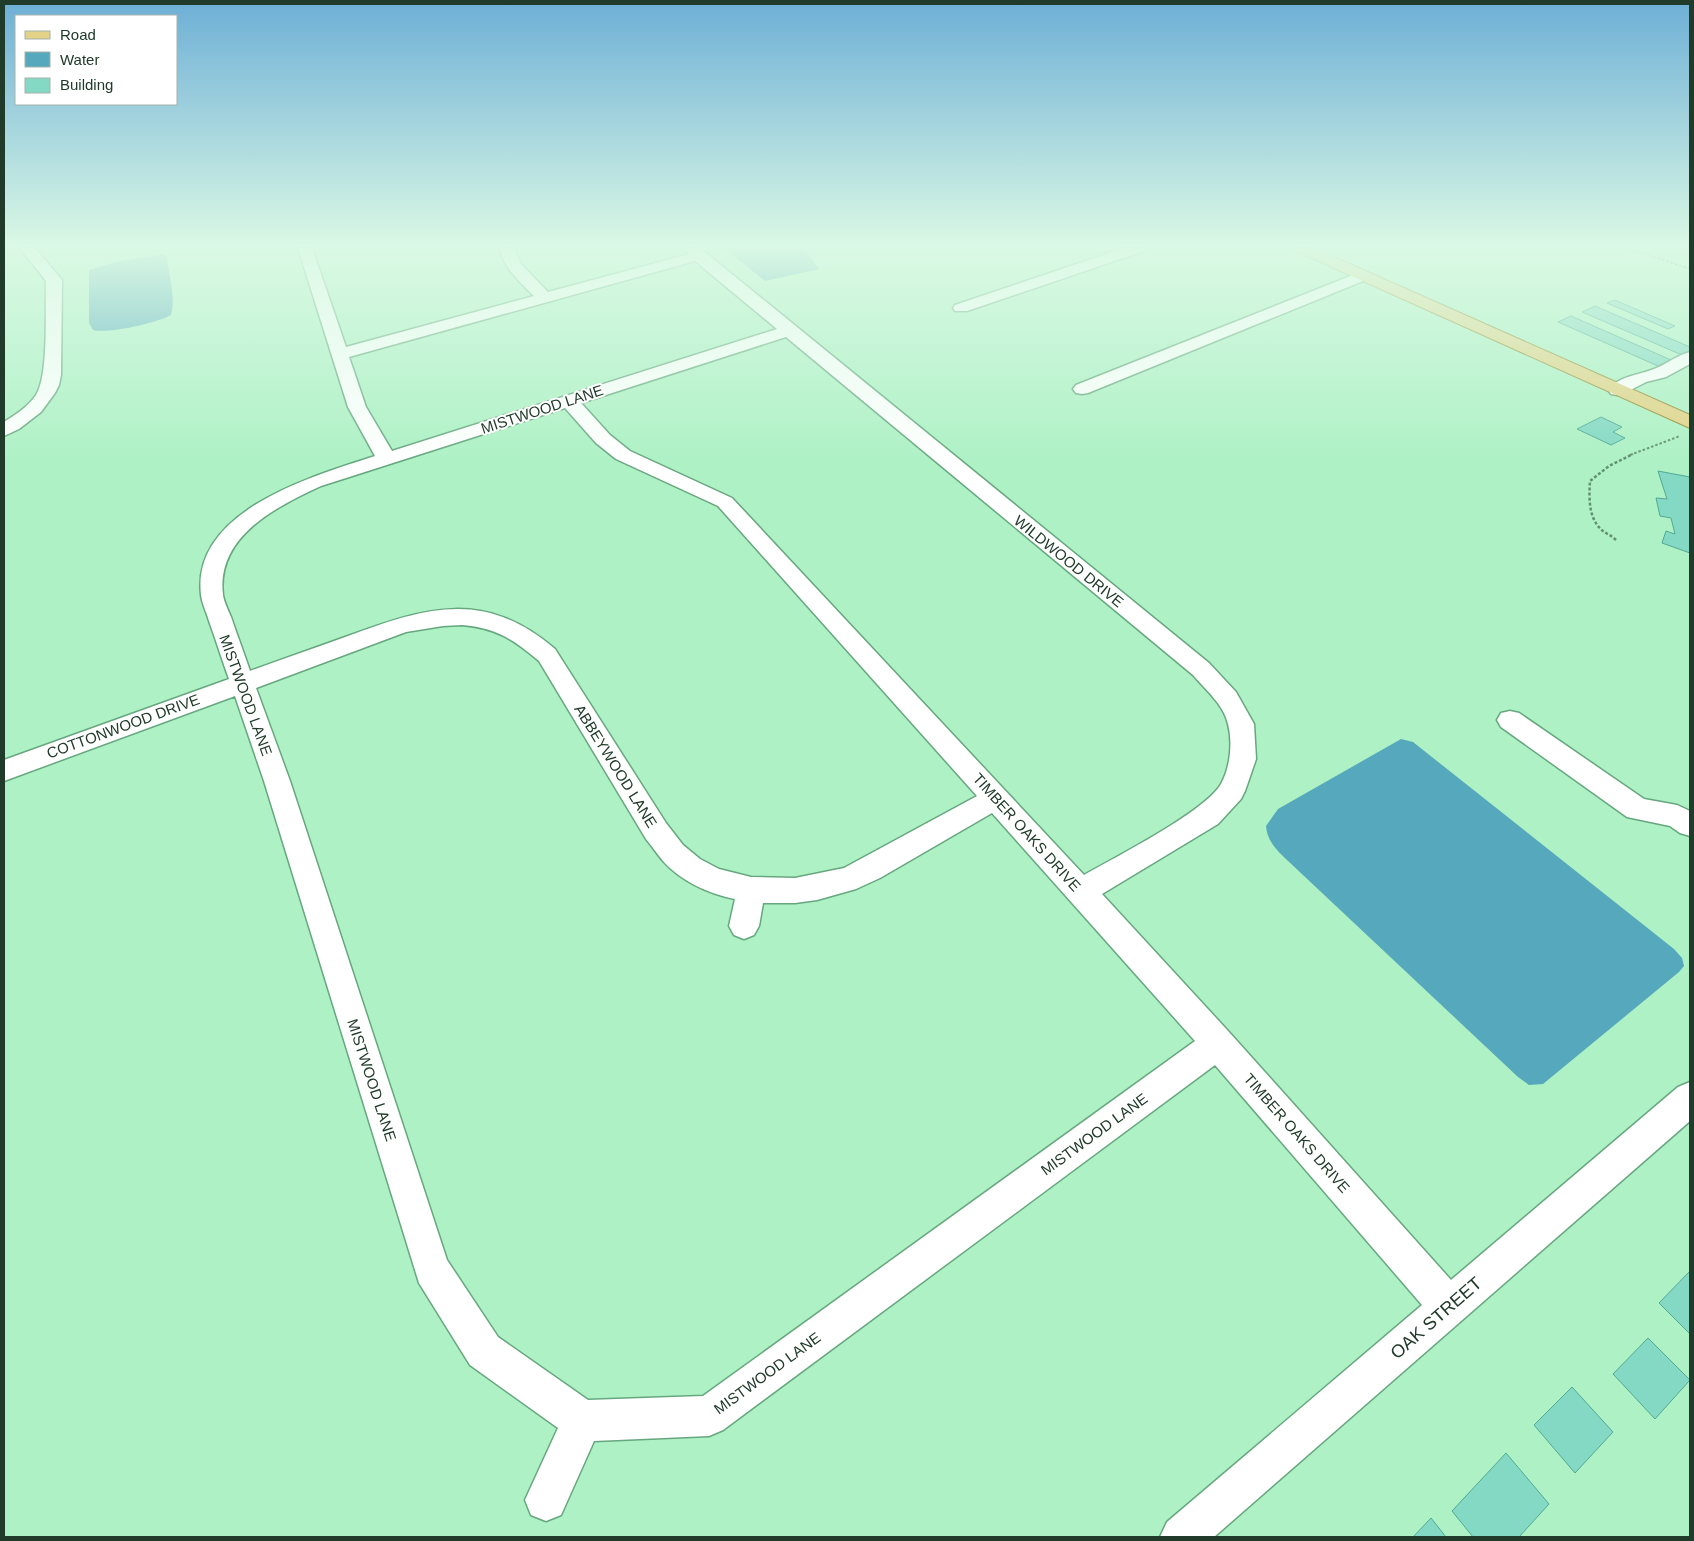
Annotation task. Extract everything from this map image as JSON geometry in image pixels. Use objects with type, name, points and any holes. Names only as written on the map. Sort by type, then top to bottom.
[{"type":"main road","points":[[1460,320],[1634,398],[1688,428]]},
{"type":"street","points":[[4,430],[22,419],[50,389],[53,320]]},
{"type":"street","points":[[329,320],[357,407],[386,458]]},
{"type":"street","points":[[340,354],[465,320]]},
{"type":"street","name":"WILDWOOD DRIVE","points":[[776,320],[1201,669],[1227,698],[1241,724],[1243,759],[1232,791],[1208,816],[1082,892]]},
{"type":"street","points":[[1082,389],[1254,320]]},
{"type":"street","name":"MISTWOOD LANE","points":[[789,331],[314,482],[279,498],[251,516],[221,531],[220,551],[213,567],[210,582],[212,596],[277,781],[432,1270],[484,1351],[582,1421],[709,1416],[1218,1043]]},
{"type":"street","points":[[1616,390],[1690,357]]},
{"type":"street","points":[[1634,398],[1690,371]]},
{"type":"street","name":"TIMBER OAKS DRIVE","points":[[569,401],[603,439],[623,455],[725,502],[1218,1043],[1449,1307]]},
{"type":"street","name":"ABBEYWOOD LANE","points":[[242,682],[456,605],[474,617],[511,627],[532,640],[547,655],[656,832],[673,853],[696,870],[721,882],[750,890],[794,892],[839,883],[864,872],[996,798]]},
{"type":"street","name":"COTTONWOOD DRIVE","points":[[4,771],[242,682]]},
{"type":"street","points":[[1510,720],[1636,809],[1677,816],[1690,825]]},
{"type":"street","points":[[744,926],[750,890]]},
{"type":"street","name":"OAK STREET","points":[[1182,1537],[1690,1099]]},
{"type":"street","points":[[546,1500],[582,1421]]},
{"type":"path","points":[[1616,540],[1601,529],[1590,512],[1590,481],[1600,471],[1688,428]]},
{"type":"water","points":[[89,320],[158,320],[132,327],[100,331],[93,330]]},
{"type":"water","points":[[1401,739],[1413,742],[1674,949],[1682,958],[1684,966],[1679,972],[1543,1084],[1529,1085],[1518,1077],[1287,860],[1273,845],[1268,836],[1266,826],[1278,809]]},
{"type":"building","points":[[1563,320],[1580,320],[1671,360],[1658,366],[1558,322]]},
{"type":"building","points":[[1600,320],[1627,320],[1690,347],[1690,351],[1682,355]]},
{"type":"building","points":[[1647,320],[1661,320],[1675,326],[1668,329]]},
{"type":"building","points":[[1601,417],[1622,427],[1613,432],[1625,438],[1611,445],[1577,429]]},
{"type":"building","points":[[1658,471],[1690,477],[1690,553],[1662,543],[1666,531],[1675,534],[1671,518],[1660,516],[1656,498],[1667,499]]},
{"type":"building","points":[[1690,1271],[1690,1334],[1659,1303]]},
{"type":"building","points":[[1648,1338],[1690,1380],[1655,1419],[1613,1374]]},
{"type":"building","points":[[1572,1387],[1613,1432],[1575,1473],[1534,1425]]},
{"type":"building","points":[[1506,1453],[1549,1504],[1519,1537],[1473,1537],[1452,1511]]},
{"type":"building","points":[[1431,1518],[1446,1537],[1413,1537]]}]
